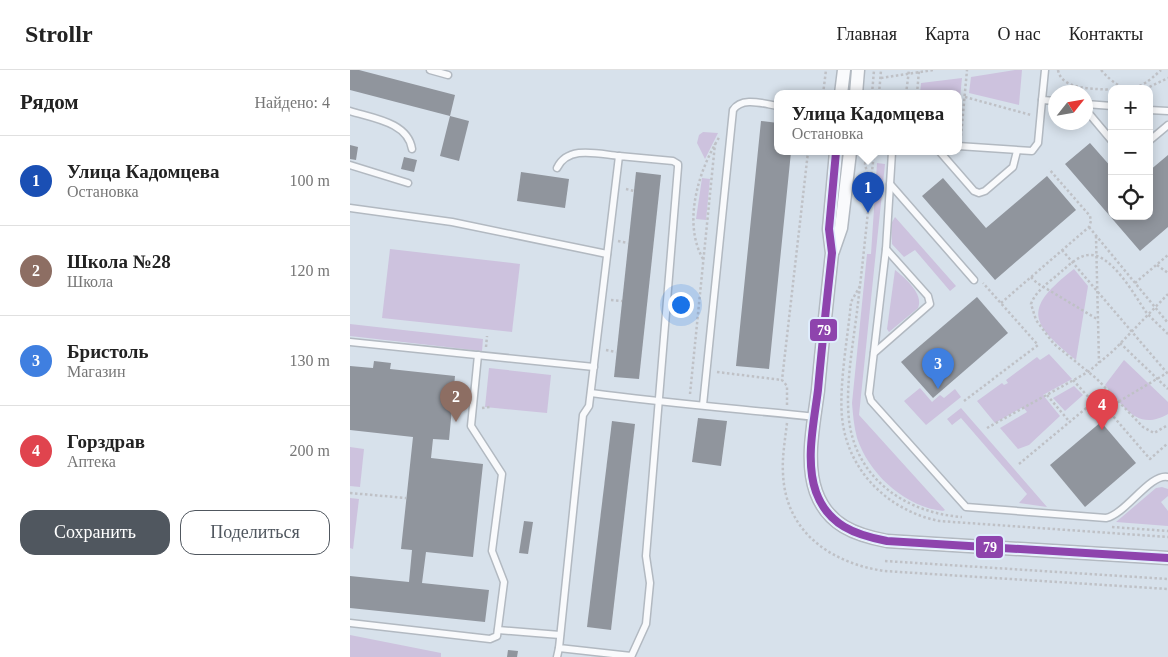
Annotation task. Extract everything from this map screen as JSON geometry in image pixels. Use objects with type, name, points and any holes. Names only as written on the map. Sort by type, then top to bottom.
[{"type":"street","points":[[842,90],[844,70]]},
{"type":"street","points":[[856,90],[858,70]]},
{"type":"street","points":[[836,155],[829,229],[832,253],[812,451],[813,481],[816,492],[830,515],[846,530],[861,536],[886,541],[1168,558]]},
{"type":"street","points":[[832,253],[842,228],[850,155]]},
{"type":"lane","points":[[430,70],[448,76]]},
{"type":"lane","points":[[962,146],[1028,152],[1037,146],[1045,70]]},
{"type":"lane","points":[[1042,100],[1048,100]]},
{"type":"lane","points":[[703,405],[733,110],[738,104],[745,102],[774,106]]},
{"type":"lane","points":[[1093,105],[1108,106]]},
{"type":"lane","points":[[1153,110],[1168,111]]},
{"type":"lane","points":[[350,111],[402,128],[408,136],[412,149]]},
{"type":"lane","points":[[1093,118],[1108,136]]},
{"type":"lane","points":[[1153,138],[1168,125]]},
{"type":"lane","points":[[943,155],[974,190],[979,193],[985,191],[1012,167],[1017,151]]},
{"type":"lane","points":[[557,168],[560,162],[571,154],[673,161],[678,164],[646,556],[650,591],[644,629],[631,656],[558,648]]},
{"type":"lane","points":[[892,155],[886,249],[869,394],[871,401],[966,506],[1106,518],[1115,515],[1157,479],[1168,477]]},
{"type":"lane","points":[[558,657],[583,415],[589,406],[591,393],[618,156]]},
{"type":"lane","points":[[350,165],[408,183]]},
{"type":"lane","points":[[890,184],[975,279]]},
{"type":"lane","points":[[350,208],[452,222],[607,254]]},
{"type":"lane","points":[[874,354],[930,304],[928,296],[886,249]]},
{"type":"lane","points":[[350,342],[594,367]]},
{"type":"lane","points":[[350,623],[490,639],[497,636],[504,580],[492,551],[502,474],[471,426],[478,356]]},
{"type":"lane","points":[[591,393],[659,402],[703,405],[750,413],[815,417]]},
{"type":"lane","points":[[498,630],[560,635]]},
{"type":"path","points":[[824,90],[826,70]]},
{"type":"path","points":[[872,90],[874,70]]},
{"type":"path","points":[[880,90],[882,70]]},
{"type":"path","points":[[881,78],[908,72],[933,70]]},
{"type":"path","points":[[962,129],[967,70]]},
{"type":"path","points":[[1058,70],[1061,79],[1069,84],[1108,89]]},
{"type":"path","points":[[1101,70],[1119,85]]},
{"type":"path","points":[[1144,85],[1161,70]]},
{"type":"path","points":[[917,90],[919,71]]},
{"type":"path","points":[[906,90],[908,72]]},
{"type":"path","points":[[1153,85],[1168,78]]},
{"type":"path","points":[[965,97],[1031,115]]},
{"type":"path","points":[[1030,123],[1032,106]]},
{"type":"path","points":[[704,259],[696,238],[696,201],[701,177],[721,134],[730,135]]},
{"type":"path","points":[[689,404],[715,144]]},
{"type":"path","points":[[782,380],[808,155]]},
{"type":"path","points":[[866,155],[865,164],[870,185]]},
{"type":"path","points":[[859,454],[850,430],[848,408],[874,155]]},
{"type":"path","points":[[1001,304],[1089,227],[1092,221],[1090,216],[1049,169]]},
{"type":"path","points":[[1089,227],[1168,323]]},
{"type":"path","points":[[1096,236],[1099,363]]},
{"type":"path","points":[[1062,250],[1168,373],[1106,409]]},
{"type":"path","points":[[1135,283],[1168,255]]},
{"type":"path","points":[[1168,334],[1147,313],[1121,276],[1097,256],[1085,256],[1072,263],[1032,300],[1032,314],[1054,344],[1120,401],[1147,431],[1154,433],[1168,425]]},
{"type":"path","points":[[1157,265],[1168,273]]},
{"type":"path","points":[[1031,277],[1098,320]]},
{"type":"path","points":[[964,401],[1038,345],[1001,304],[975,279]]},
{"type":"path","points":[[860,284],[851,302],[842,417],[846,438],[853,457],[876,490],[907,510],[939,521],[1168,537]]},
{"type":"path","points":[[987,428],[1088,372],[1120,343],[1147,313],[1168,294]]},
{"type":"path","points":[[1120,343],[1168,389]]},
{"type":"path","points":[[692,369],[782,380],[787,386],[787,414]]},
{"type":"path","points":[[1073,380],[1092,401]]},
{"type":"path","points":[[1047,395],[1068,421]]},
{"type":"path","points":[[1019,464],[1092,401],[1100,401],[1150,458],[1168,443]]},
{"type":"path","points":[[350,493],[406,498]]},
{"type":"path","points":[[885,561],[1168,580]]},
{"type":"shaded area","points":[[1022,70],[1019,105],[969,93],[971,77]]},
{"type":"shaded area","points":[[962,78],[961,90],[920,90],[921,83]]},
{"type":"shaded area","points":[[703,132],[718,133],[705,159],[697,143],[699,135]]},
{"type":"shaded area","points":[[877,163],[885,164],[859,415],[945,510],[943,511],[915,503],[902,496],[879,476],[863,451],[855,430],[852,403],[867,254],[871,254]]},
{"type":"shaded area","points":[[702,178],[710,179],[706,220],[696,219]]},
{"type":"shaded area","points":[[895,217],[956,286],[950,291],[915,250],[904,257],[892,244],[891,224]]},
{"type":"shaded area","points":[[390,249],[520,264],[512,332],[382,318]]},
{"type":"shaded area","points":[[1074,269],[1088,286],[1076,360],[1048,335],[1041,325],[1038,315],[1040,305],[1046,294]]},
{"type":"shaded area","points":[[895,270],[904,277],[916,292],[919,303],[918,308],[889,332],[887,329]]},
{"type":"shaded area","points":[[350,324],[483,339],[482,351],[350,336]]},
{"type":"shaded area","points":[[1049,354],[1072,379],[1043,395],[1060,416],[1029,445],[1018,449],[1000,428],[1027,412],[1023,407],[995,423],[977,401],[1002,383],[1004,385],[1008,383],[1006,380],[1037,357],[1040,360]]},
{"type":"shaded area","points":[[1124,360],[1168,402],[1168,414],[1157,419],[1139,418],[1125,408],[1105,385]]},
{"type":"shaded area","points":[[489,368],[551,375],[547,413],[485,407]]},
{"type":"shaded area","points":[[1074,386],[1083,395],[1065,411],[1053,398]]},
{"type":"shaded area","points":[[920,388],[932,402],[940,395],[944,398],[955,389],[961,397],[926,425],[904,401]]},
{"type":"shaded area","points":[[961,408],[1047,507],[1019,503],[1027,494],[961,418],[952,425],[947,419]]},
{"type":"shaded area","points":[[350,447],[364,449],[360,487],[350,486]]},
{"type":"shaded area","points":[[1156,488],[1168,489],[1168,496],[1161,502],[1168,511],[1168,526],[1116,522]]},
{"type":"shaded area","points":[[350,498],[359,499],[353,549],[350,548]]},
{"type":"shaded area","points":[[350,635],[441,653],[441,657],[350,657]]},
{"type":"building","points":[[350,70],[359,70],[455,95],[450,116],[350,90]]},
{"type":"building","points":[[450,116],[469,121],[459,161],[440,156]]},
{"type":"building","points":[[761,121],[774,123],[774,155],[791,155],[769,369],[736,366]]},
{"type":"building","points":[[1090,143],[1108,163],[1108,214],[1065,164]]},
{"type":"building","points":[[350,145],[358,147],[356,160],[350,159]]},
{"type":"building","points":[[1168,155],[1168,227],[1140,251],[1113,220],[1153,220],[1153,168]]},
{"type":"building","points":[[404,157],[417,160],[414,172],[401,169]]},
{"type":"building","points":[[521,172],[569,179],[565,208],[517,201]]},
{"type":"building","points":[[636,172],[661,175],[639,379],[614,377]]},
{"type":"building","points":[[1047,176],[1076,210],[995,280],[922,196],[943,178],[986,228]]},
{"type":"building","points":[[977,297],[1008,333],[933,398],[901,362]]},
{"type":"building","points":[[374,361],[391,363],[390,369],[455,376],[449,440],[433,439],[431,458],[483,464],[473,557],[426,552],[422,583],[489,590],[485,622],[350,608],[350,576],[409,582],[412,550],[401,549],[413,437],[350,430],[350,366],[373,368]]},
{"type":"building","points":[[698,418],[727,421],[721,466],[692,462]]},
{"type":"building","points":[[612,421],[635,424],[611,630],[587,627]]},
{"type":"building","points":[[1101,422],[1136,463],[1085,507],[1050,465]]},
{"type":"building","points":[[524,521],[533,522],[528,554],[519,553]]},
{"type":"building","points":[[508,650],[518,651],[517,657],[507,657]]},
{"type":"transit line","name":"79","points":[[836,155],[829,229],[832,253],[811,455],[811,467],[816,492],[828,513],[844,527],[854,532],[887,541],[1168,558]]},
{"type":"place","name":"Улица Кадомцева","points":[[868,213]]},
{"type":"place","name":"Бристоль","points":[[938,389]]},
{"type":"place","name":"Школа №28","points":[[456,422]]},
{"type":"place","name":"Горздрав","points":[[1102,430]]}]
